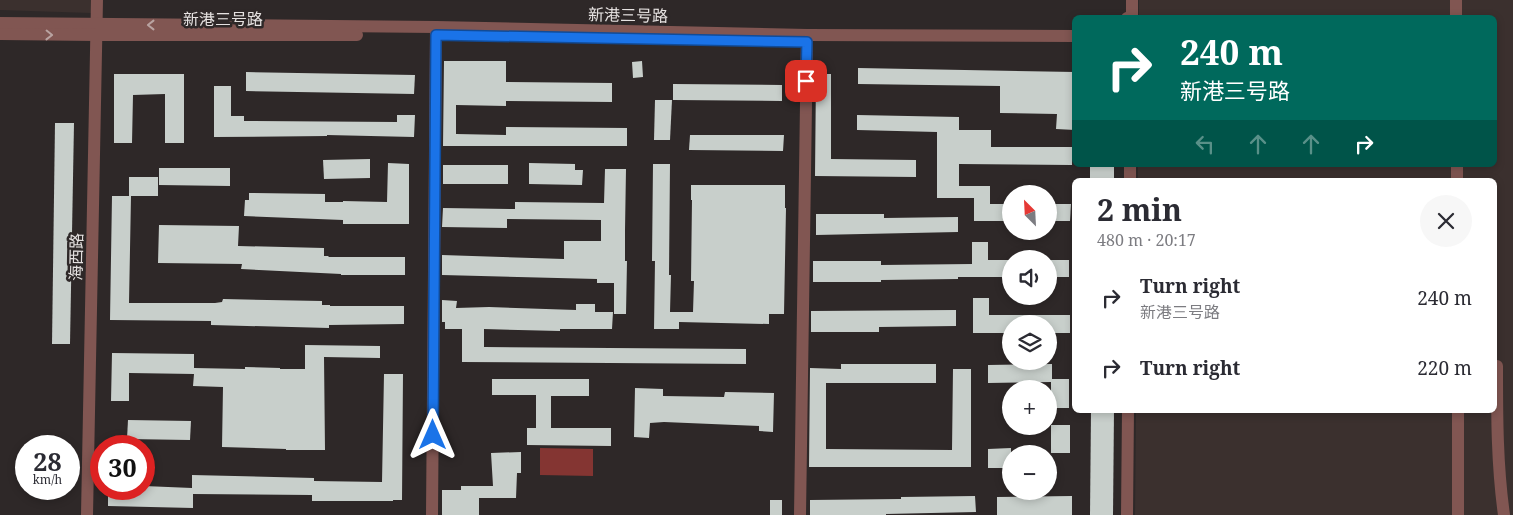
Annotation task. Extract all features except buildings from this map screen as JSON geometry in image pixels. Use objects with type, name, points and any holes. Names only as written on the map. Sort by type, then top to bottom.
[{"type":"street","name":"海西路","points":[[94,515],[100,30],[97,0]]},
{"type":"street","name":"海西路","points":[[87,515],[100,30],[103,0]]},
{"type":"street","points":[[1130,15],[1132,0]]},
{"type":"street","points":[[1456,0],[1456,15]]},
{"type":"street","name":"新港三号路","points":[[0,23],[100,30]]},
{"type":"street","name":"新港三号路","points":[[0,34],[100,30],[436,31],[1072,42]]},
{"type":"street","points":[[432,515],[436,31]]},
{"type":"street","name":"新港三号路","points":[[807,38],[1072,36]]},
{"type":"street","points":[[800,515],[807,38]]},
{"type":"street","points":[[1497,366],[1497,444],[1504,515]]},
{"type":"street","points":[[1127,515],[1128,413]]},
{"type":"street","points":[[1458,413],[1458,515]]},
{"type":"shaded area","points":[[0,0],[91,0],[91,13],[0,10]]},
{"type":"shaded area","points":[[1139,0],[1513,0],[1513,515],[1135,515],[1136,413],[1497,413],[1497,178],[1138,178],[1138,167],[1497,167],[1497,15],[1139,15]]},
{"type":"shaded area","points":[[540,448],[593,449],[593,476],[540,475]]},
{"type":"route","points":[[433,435],[436,35],[807,42],[806,81]]}]
